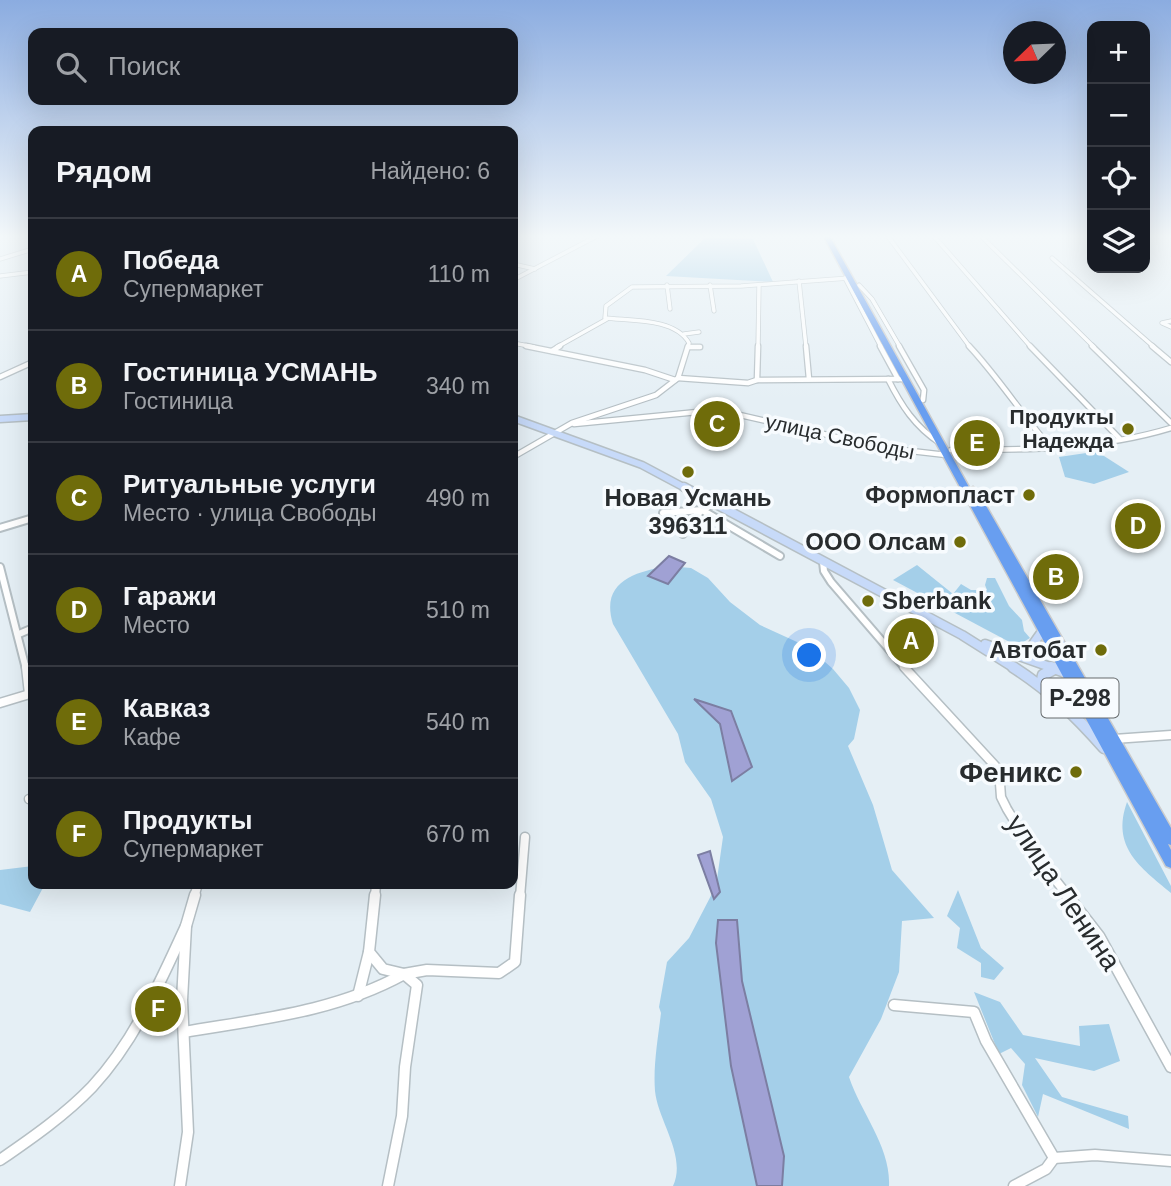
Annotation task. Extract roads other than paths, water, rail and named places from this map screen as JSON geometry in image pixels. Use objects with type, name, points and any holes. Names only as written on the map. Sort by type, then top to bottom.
[{"type":"highway","name":"Р-298","points":[[856,290],[901,379],[1043,613],[1171,840]]},
{"type":"highway","name":"Р-298","points":[[857,290],[923,400],[948,453],[1043,630],[1061,670],[1118,765],[1171,862]]},
{"type":"main road","points":[[0,419],[28,417]]},
{"type":"main road","points":[[518,420],[642,465],[962,635],[1041,685],[1078,718],[1118,765]]},
{"type":"main road","points":[[1003,650],[1031,646],[1037,642],[1043,630]]},
{"type":"main road","points":[[962,635],[1061,670],[1081,681]]},
{"type":"main road","points":[[1041,685],[1043,675],[1061,670]]},
{"type":"street","points":[[607,319],[606,306],[627,290]]},
{"type":"street","points":[[668,290],[670,309]]},
{"type":"street","points":[[711,290],[714,311]]},
{"type":"street","points":[[757,380],[759,290]]},
{"type":"street","points":[[802,290],[809,379]]},
{"type":"street","points":[[927,290],[958,334],[993,373],[1028,422],[1051,448]]},
{"type":"street","points":[[981,290],[1032,348],[1120,439]]},
{"type":"street","points":[[1035,290],[1171,426]]},
{"type":"street","points":[[1089,290],[1171,362]]},
{"type":"street","points":[[552,351],[582,331],[607,319],[664,325],[684,334],[699,332]]},
{"type":"street","points":[[1171,321],[1162,323],[1171,331]]},
{"type":"street","points":[[677,379],[688,347],[684,334]]},
{"type":"street","name":"улица Свободы","points":[[518,344],[677,379],[748,383],[757,380],[901,379]]},
{"type":"street","points":[[688,347],[700,347]]},
{"type":"street","points":[[0,377],[28,364]]},
{"type":"street","name":"улица Свободы","points":[[518,454],[569,424],[656,395],[677,379]]},
{"type":"street","points":[[888,379],[905,412],[922,431],[940,443]]},
{"type":"street","name":"улица Свободы","points":[[569,424],[718,410],[885,449],[948,453],[1051,448],[1120,439],[1171,426]]},
{"type":"street","points":[[683,534],[684,528],[702,510],[715,503]]},
{"type":"street","points":[[663,513],[702,510],[780,556]]},
{"type":"street","points":[[0,528],[28,520]]},
{"type":"street","name":"улица Ленина","points":[[823,562],[824,571],[831,582],[880,641],[999,770],[1001,797],[1007,809],[1034,853],[1099,936],[1171,1068]]},
{"type":"street","points":[[0,567],[28,678]]},
{"type":"street","points":[[19,634],[28,630]]},
{"type":"street","points":[[0,703],[28,694]]},
{"type":"street","points":[[1114,739],[1170,737]]},
{"type":"street","points":[[184,1032],[305,1011],[383,987],[404,974],[427,970],[499,973],[514,962],[525,837]]},
{"type":"street","points":[[0,1160],[71,1107],[110,1066],[163,975],[186,926],[197,889]]},
{"type":"street","points":[[358,996],[369,952],[375,889]]},
{"type":"street","points":[[180,1186],[188,1132],[182,1000],[186,926]]},
{"type":"street","points":[[369,952],[383,969],[404,974],[417,985],[405,1068],[402,1116],[388,1186]]},
{"type":"street","points":[[894,1005],[974,1012],[986,1041],[1054,1158]]},
{"type":"street","points":[[1014,1186],[1046,1169],[1054,1158],[1094,1155],[1171,1161]]},
{"type":"place","name":"Ритуальные услуги","points":[[717,424]]},
{"type":"place","name":"Продукты Надежда","points":[[1128,429]]},
{"type":"place","name":"Кавказ","points":[[977,443]]},
{"type":"place","name":"Новая Усмань 396311","points":[[688,472]]},
{"type":"place","name":"Формопласт","points":[[1029,495]]},
{"type":"place","name":"Гаражи","points":[[1138,526]]},
{"type":"place","name":"ООО Олсам","points":[[960,542]]},
{"type":"place","name":"Гостиница УСМАНЬ","points":[[1056,577]]},
{"type":"place","name":"Sberbank","points":[[868,601]]},
{"type":"place","name":"Победа","points":[[911,641]]},
{"type":"place","name":"Автобат","points":[[1101,650]]},
{"type":"place","name":"Феникс","points":[[1076,772]]},
{"type":"place","name":"Продукты","points":[[158,1009]]}]
